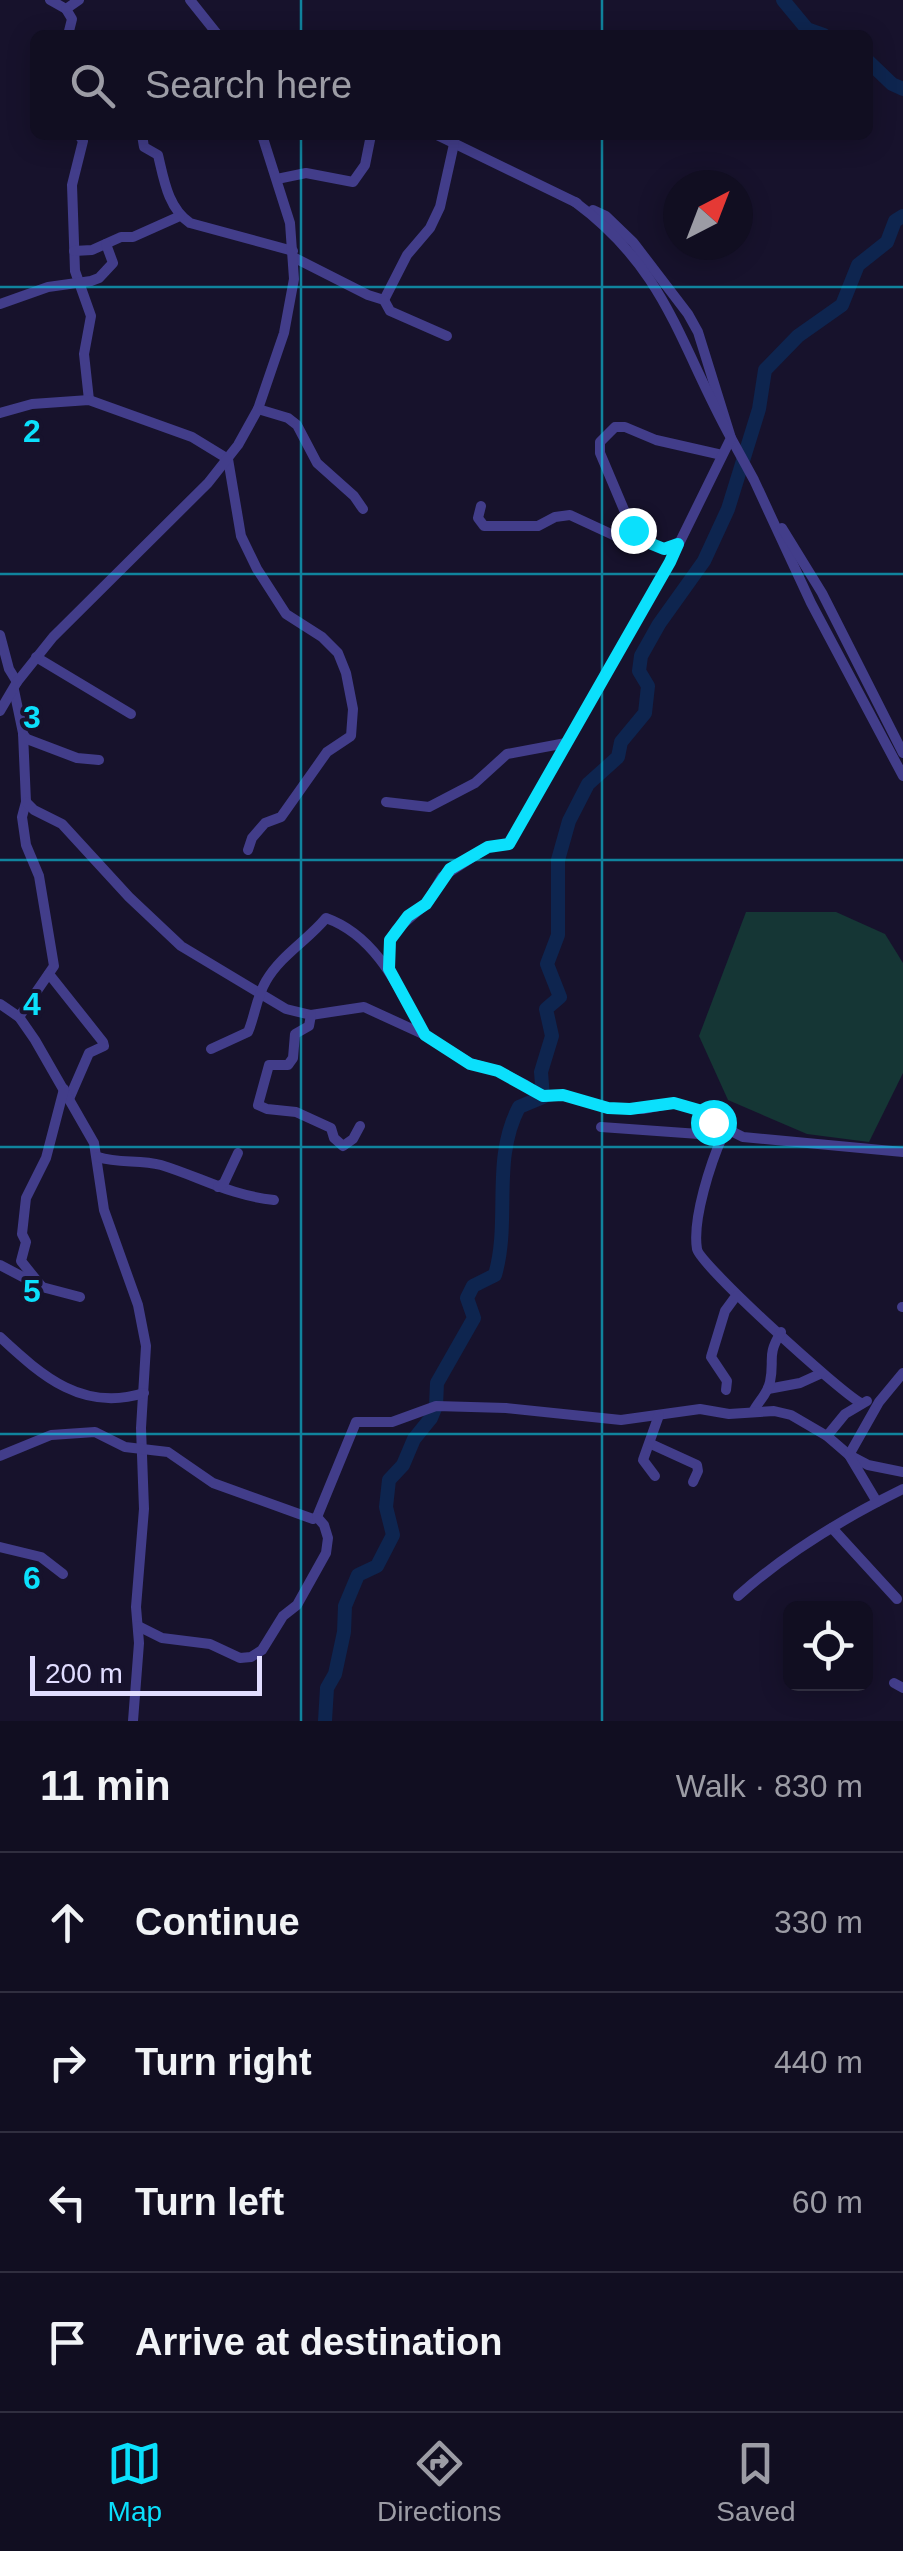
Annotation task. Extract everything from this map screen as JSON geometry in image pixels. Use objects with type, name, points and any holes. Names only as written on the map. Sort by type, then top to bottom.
[{"type":"street","points":[[50,0],[66,9],[72,19],[69,30]]},
{"type":"street","points":[[66,9],[79,0]]},
{"type":"street","points":[[190,0],[214,30]]},
{"type":"street","points":[[82,140],[72,185],[75,272],[92,316],[84,354],[89,400]]},
{"type":"street","points":[[143,140],[144,147],[158,155],[180,216],[190,223],[293,254],[384,300],[390,311],[447,336]]},
{"type":"street","points":[[0,711],[36,658],[91,596],[188,505],[228,460],[258,409],[291,306],[293,254],[289,221],[264,140]]},
{"type":"street","points":[[277,179],[306,174],[353,182],[365,165],[370,140]]},
{"type":"street","points":[[446,140],[575,202],[600,221],[646,272],[673,316],[754,480],[822,593],[903,754]]},
{"type":"street","points":[[384,300],[407,256],[430,228],[440,208],[454,144]]},
{"type":"street","points":[[74,252],[121,236],[144,233],[180,216]]},
{"type":"street","points":[[0,304],[48,288],[99,278],[113,262],[106,244]]},
{"type":"street","points":[[0,413],[32,404],[89,400],[192,437],[228,460],[241,536],[257,569],[286,614],[322,637],[338,653],[353,709],[351,736],[327,752],[280,817],[264,822],[248,850]]},
{"type":"street","points":[[258,409],[288,418],[297,425],[316,463],[345,486],[363,509]]},
{"type":"street","points":[[651,545],[626,520],[600,454],[600,442],[615,427],[626,427],[656,440],[722,455]]},
{"type":"street","points":[[389,969],[390,940],[396,930],[426,904],[450,869],[488,847],[509,844],[678,544],[731,438]]},
{"type":"street","points":[[754,480],[811,603],[903,776]]},
{"type":"street","points":[[481,506],[478,518],[484,526],[538,526],[556,516],[570,515],[624,540],[664,549],[678,544]]},
{"type":"street","points":[[0,635],[15,685],[23,733],[26,802],[22,817],[26,845],[39,876],[54,966],[19,1017]]},
{"type":"street","points":[[36,658],[130,714]]},
{"type":"street","points":[[23,733],[77,758],[99,760]]},
{"type":"street","points":[[386,802],[429,807],[475,782],[507,754],[566,743]]},
{"type":"street","points":[[26,802],[62,824],[128,897],[181,946],[286,1010],[311,1015],[364,1008],[425,1035],[470,1064],[498,1071],[543,1096],[563,1095],[619,1108],[643,1109],[674,1103],[702,1111],[713,1122],[743,1137]]},
{"type":"street","points":[[212,1049],[248,1032],[268,978],[300,940],[326,918],[369,947],[389,969],[425,1035]]},
{"type":"street","points":[[42,1287],[21,1261],[26,1242],[22,1234],[26,1198],[46,1158],[67,1094],[89,1053],[104,1046],[49,974]]},
{"type":"street","points":[[0,1004],[19,1017],[67,1094],[98,1157],[104,1210],[138,1305],[146,1346],[144,1509],[137,1560],[138,1626],[132,1721]]},
{"type":"street","points":[[311,1015],[308,1026],[294,1034],[293,1058],[288,1065],[269,1066],[258,1105],[296,1112],[331,1128],[334,1138],[343,1146],[353,1140],[360,1126]]},
{"type":"street","points":[[601,1127],[903,1152]]},
{"type":"street","points":[[723,1135],[708,1170],[697,1250],[700,1257],[736,1296],[861,1403]]},
{"type":"street","points":[[218,1186],[224,1183],[238,1152]]},
{"type":"street","points":[[98,1157],[122,1163],[156,1164],[240,1196],[274,1200]]},
{"type":"street","points":[[0,1265],[42,1287],[80,1296]]},
{"type":"street","points":[[726,1390],[726,1381],[712,1357],[725,1311],[736,1296]]},
{"type":"street","points":[[753,1412],[768,1389],[770,1354],[781,1332]]},
{"type":"street","points":[[0,1338],[35,1369],[76,1392],[100,1400],[144,1393]]},
{"type":"street","points":[[768,1389],[800,1383],[822,1373]]},
{"type":"street","points":[[848,1456],[880,1402],[903,1373]]},
{"type":"street","points":[[827,1436],[845,1414],[861,1403],[880,1402]]},
{"type":"street","points":[[317,1517],[356,1422],[392,1422],[436,1406],[506,1408],[621,1420],[700,1409],[728,1414],[791,1415],[827,1436],[848,1456],[877,1502]]},
{"type":"street","points":[[655,1476],[644,1460],[660,1414]]},
{"type":"street","points":[[0,1456],[44,1437],[85,1430],[142,1451],[168,1452],[213,1484],[313,1519],[317,1517]]},
{"type":"street","points":[[651,1444],[697,1465],[693,1482]]},
{"type":"street","points":[[848,1456],[868,1465],[903,1472]]},
{"type":"street","points":[[738,1596],[771,1566],[903,1489]]},
{"type":"street","points":[[138,1626],[162,1638],[210,1644],[240,1658],[251,1657],[262,1650],[283,1616],[297,1605],[326,1553],[328,1538],[317,1517]]},
{"type":"street","points":[[832,1528],[897,1599]]},
{"type":"street","points":[[0,1546],[41,1556],[63,1574]]},
{"type":"green space","points":[[746,912],[836,912],[885,934],[903,963],[903,1073],[869,1142],[807,1134],[728,1100],[699,1036]]},
{"type":"waterway","points":[[783,0],[810,30]]},
{"type":"waterway","points":[[873,66],[903,89]]},
{"type":"waterway","points":[[325,1721],[327,1688],[335,1674],[345,1606],[358,1575],[377,1566],[393,1535],[386,1507],[389,1480],[403,1465],[414,1439],[431,1418],[437,1383],[474,1318],[467,1298],[473,1286],[495,1275],[502,1233],[506,1148],[519,1107],[543,1097],[541,1072],[552,1036],[546,1009],[560,997],[547,964],[558,935],[558,860],[569,821],[588,784],[618,757],[621,742],[645,713],[648,686],[639,671],[641,656],[704,561],[728,509],[759,409],[765,370],[798,336],[842,305],[858,265],[887,242],[895,221],[903,216]]},
{"type":"route","points":[[633,530],[651,545],[664,549],[678,544],[670,562],[509,844],[488,847],[442,877],[426,904],[408,916],[390,940],[389,969],[425,1035],[470,1064],[498,1071],[543,1096],[563,1095],[608,1108],[643,1109],[674,1103],[702,1111],[713,1122]]}]
